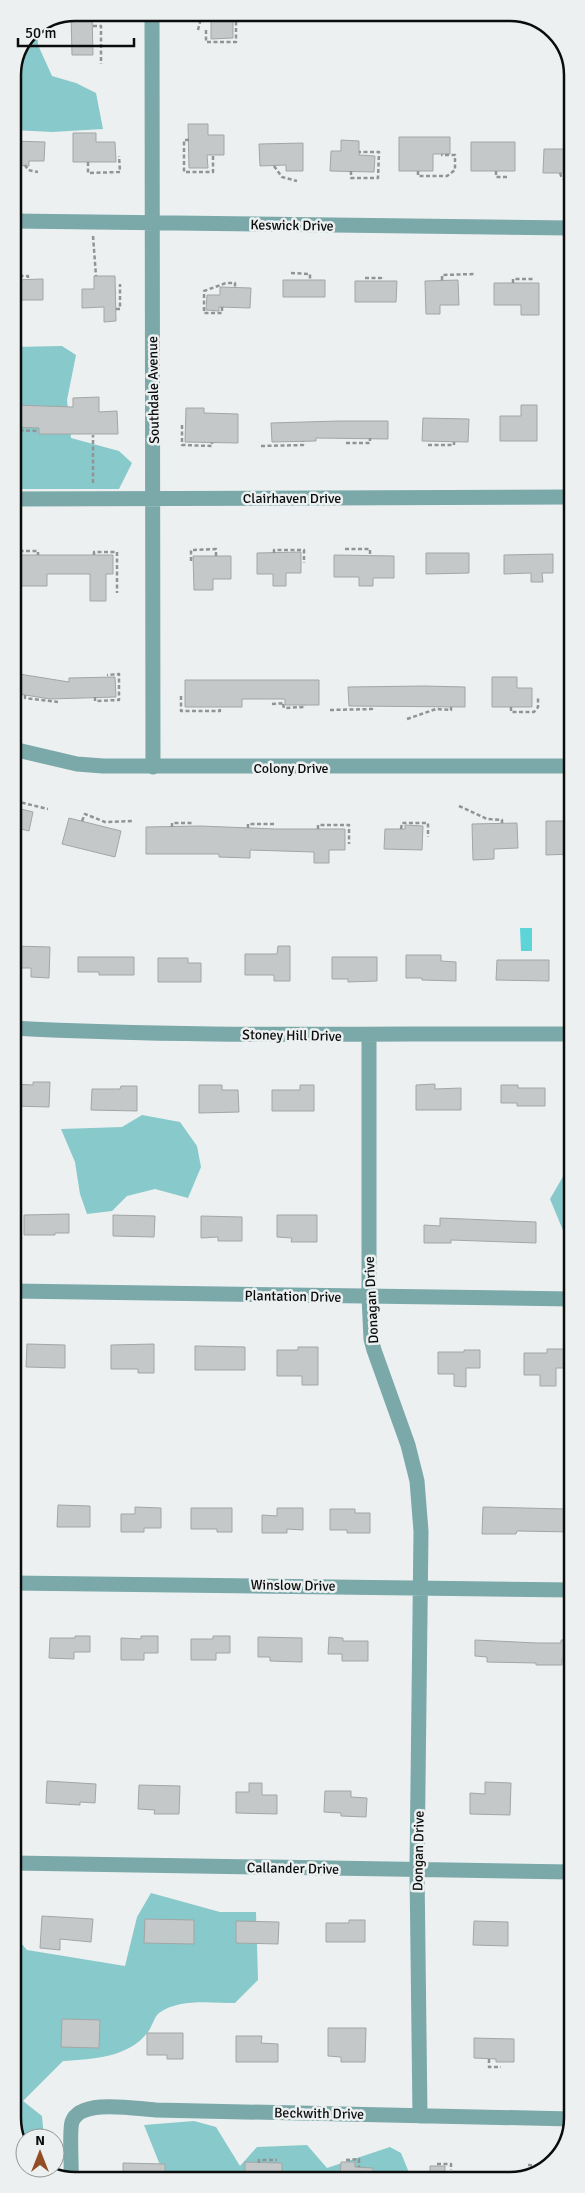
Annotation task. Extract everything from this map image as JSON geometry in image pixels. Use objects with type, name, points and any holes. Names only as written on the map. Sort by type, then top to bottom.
[{"type":"street","name":"Southdale Avenue","points":[[152,21],[153,767]]},
{"type":"street","name":"Keswick Drive","points":[[21,221],[564,228]]},
{"type":"street","name":"Clairhaven Drive","points":[[21,499],[564,496]]},
{"type":"street","name":"Colony Drive","points":[[21,752],[77,764],[103,766],[564,766]]},
{"type":"street","name":"Stoney Hill Drive","points":[[21,1028],[69,1031],[369,1036],[434,1033],[564,1034]]},
{"type":"street","name":"Donagan Drive","points":[[369,1036],[369,1297],[371,1339],[408,1445],[417,1481],[421,1531],[420,1587]]},
{"type":"street","name":"Plantation Drive","points":[[21,1291],[564,1299]]},
{"type":"street","name":"Winslow Drive","points":[[21,1583],[564,1590]]},
{"type":"street","name":"Dongan Drive","points":[[420,1587],[417,1869],[420,2116]]},
{"type":"street","name":"Callander Drive","points":[[21,1863],[564,1872]]},
{"type":"street","name":"Beckwith Drive","points":[[72,2172],[72,2122],[78,2113],[86,2108],[96,2106],[156,2110],[564,2118]]},
{"type":"path","points":[[198,30],[200,21]]},
{"type":"path","points":[[206,30],[206,42],[236,42],[236,21]]},
{"type":"path","points":[[93,26],[102,26],[102,64]]},
{"type":"path","points":[[189,140],[184,140],[184,172],[212,172],[213,155]]},
{"type":"path","points":[[351,171],[351,178],[378,178],[379,152],[359,152]]},
{"type":"path","points":[[418,171],[418,176],[447,176],[456,170],[455,155],[441,155]]},
{"type":"path","points":[[88,162],[88,173],[120,172],[119,156]]},
{"type":"path","points":[[25,166],[28,170],[38,172]]},
{"type":"path","points":[[274,166],[282,177],[297,181]]},
{"type":"path","points":[[496,171],[496,176],[508,176]]},
{"type":"path","points":[[560,173],[564,179]]},
{"type":"path","points":[[92,222],[96,276]]},
{"type":"path","points":[[291,273],[310,274],[310,280]]},
{"type":"path","points":[[442,280],[442,274],[475,274]]},
{"type":"path","points":[[21,276],[28,276],[28,279]]},
{"type":"path","points":[[365,278],[382,278],[382,281]]},
{"type":"path","points":[[513,283],[513,279],[534,279]]},
{"type":"path","points":[[222,308],[222,313],[204,313],[204,291],[226,282],[235,283],[235,287]]},
{"type":"path","points":[[116,309],[120,309],[120,284]]},
{"type":"path","points":[[182,424],[182,445],[212,446],[212,442]]},
{"type":"path","points":[[21,430],[39,431]]},
{"type":"path","points":[[93,434],[93,498]]},
{"type":"path","points":[[346,442],[370,443],[370,438]]},
{"type":"path","points":[[261,446],[303,445],[303,442]]},
{"type":"path","points":[[428,445],[454,445],[454,442]]},
{"type":"path","points":[[191,561],[191,550],[216,549],[216,556]]},
{"type":"path","points":[[345,549],[370,549],[370,555]]},
{"type":"path","points":[[274,553],[274,550],[304,550],[304,563]]},
{"type":"path","points":[[21,551],[38,551],[38,555]]},
{"type":"path","points":[[94,555],[94,552],[117,552],[117,593]]},
{"type":"path","points":[[95,697],[95,701],[119,700],[119,674],[108,674]]},
{"type":"path","points":[[25,695],[25,698],[58,702]]},
{"type":"path","points":[[181,696],[181,711],[220,711],[219,707]]},
{"type":"path","points":[[511,707],[511,712],[534,712],[538,707],[538,697]]},
{"type":"path","points":[[279,699],[284,708],[304,707],[304,705]]},
{"type":"path","points":[[272,704],[283,704]]},
{"type":"path","points":[[330,710],[372,709],[372,706]]},
{"type":"path","points":[[407,719],[436,710],[451,710],[451,707]]},
{"type":"path","points":[[21,802],[48,809]]},
{"type":"path","points":[[459,806],[487,818],[502,820],[502,824]]},
{"type":"path","points":[[82,821],[85,814],[105,822],[132,821]]},
{"type":"path","points":[[172,826],[172,824],[194,823]]},
{"type":"path","points":[[402,829],[402,823],[428,823],[428,836]]},
{"type":"path","points":[[248,828],[248,824],[276,824]]},
{"type":"path","points":[[318,829],[318,825],[349,825],[349,844]]},
{"type":"path","points":[[489,2059],[489,2066],[501,2066]]},
{"type":"path","points":[[346,2160],[359,2159],[359,2167]]},
{"type":"path","points":[[259,2163],[259,2160],[277,2160]]},
{"type":"path","points":[[437,2164],[451,2164],[451,2170]]},
{"type":"path","points":[[528,2165],[534,2165]]},
{"type":"shaded area","points":[[38,37],[38,45],[52,76],[76,83],[96,93],[103,129],[52,132],[21,130],[22,65],[30,45]]},
{"type":"shaded area","points":[[62,346],[76,355],[67,400],[71,438],[119,451],[132,463],[119,489],[21,489],[21,347]]},
{"type":"shaded area","points":[[520,928],[532,928],[532,951],[521,951]]},
{"type":"shaded area","points":[[142,1115],[180,1122],[197,1146],[201,1167],[188,1198],[155,1189],[127,1196],[112,1211],[87,1214],[80,1194],[75,1162],[61,1129],[122,1127]]},
{"type":"shaded area","points":[[564,1175],[564,1233],[550,1199]]},
{"type":"shaded area","points":[[151,1893],[220,1912],[256,1912],[258,1980],[235,2003],[196,2002],[167,2008],[157,2015],[149,2030],[140,2041],[130,2047],[109,2056],[63,2061],[23,2101],[42,2116],[43,2128],[22,2128],[21,1943],[27,1950],[125,1966],[137,1917]]},
{"type":"shaded area","points":[[194,2121],[216,2127],[240,2166],[257,2147],[307,2145],[327,2168],[390,2147],[401,2153],[409,2172],[163,2172],[144,2125]]},
{"type":"building","points":[[71,21],[92,21],[93,55],[72,55]]},
{"type":"building","points":[[211,21],[233,21],[233,38],[211,39]]},
{"type":"building","points":[[188,124],[208,124],[208,135],[224,135],[224,155],[207,155],[208,168],[189,168]]},
{"type":"building","points":[[73,133],[96,133],[96,142],[115,142],[116,162],[73,162]]},
{"type":"building","points":[[399,137],[450,137],[450,154],[433,154],[433,171],[399,171]]},
{"type":"building","points":[[341,140],[359,141],[359,155],[375,156],[374,172],[330,171],[331,151],[341,151]]},
{"type":"building","points":[[21,141],[45,142],[44,161],[29,161],[29,166],[21,166]]},
{"type":"building","points":[[471,142],[515,142],[515,171],[471,171]]},
{"type":"building","points":[[303,143],[303,171],[286,171],[286,165],[260,166],[259,144]]},
{"type":"building","points":[[544,149],[564,149],[564,173],[543,173]]},
{"type":"building","points":[[94,276],[115,276],[116,321],[104,322],[104,307],[82,308],[82,289],[94,289]]},
{"type":"building","points":[[43,279],[43,300],[21,300],[21,280]]},
{"type":"building","points":[[283,280],[325,280],[325,297],[283,297]]},
{"type":"building","points":[[458,280],[459,305],[440,305],[440,314],[426,314],[425,281]]},
{"type":"building","points":[[355,281],[397,281],[396,302],[355,302]]},
{"type":"building","points":[[494,283],[539,283],[539,315],[521,315],[521,305],[494,305]]},
{"type":"building","points":[[220,287],[251,288],[250,308],[219,307],[219,311],[206,310],[207,295],[220,295]]},
{"type":"building","points":[[99,397],[99,412],[117,411],[118,434],[39,434],[39,428],[21,427],[21,405],[73,407],[73,398]]},
{"type":"building","points":[[521,405],[537,405],[537,441],[500,441],[500,416],[521,416]]},
{"type":"building","points":[[186,408],[204,408],[204,413],[238,414],[238,443],[185,442]]},
{"type":"building","points":[[423,418],[469,419],[468,442],[422,441]]},
{"type":"building","points":[[388,421],[388,439],[316,438],[316,441],[272,442],[271,423]]},
{"type":"building","points":[[301,552],[301,573],[286,573],[286,586],[273,586],[273,574],[257,574],[257,553]]},
{"type":"building","points":[[426,553],[469,553],[469,573],[426,574]]},
{"type":"building","points":[[553,554],[553,573],[542,573],[543,582],[531,582],[531,573],[504,574],[504,555]]},
{"type":"building","points":[[21,555],[113,555],[113,574],[106,574],[106,601],[90,601],[90,574],[47,574],[47,586],[21,586]]},
{"type":"building","points":[[334,555],[394,556],[394,578],[373,578],[373,586],[359,586],[359,577],[334,577]]},
{"type":"building","points":[[193,556],[231,556],[231,579],[213,579],[213,590],[194,590]]},
{"type":"building","points":[[21,674],[69,682],[69,678],[115,677],[116,697],[50,699],[21,694]]},
{"type":"building","points":[[492,677],[517,677],[517,688],[532,688],[532,707],[492,707]]},
{"type":"building","points":[[185,680],[319,680],[319,705],[285,705],[285,699],[242,699],[242,707],[185,707]]},
{"type":"building","points":[[348,687],[465,687],[465,707],[349,706]]},
{"type":"building","points":[[21,809],[33,812],[29,831],[21,829]]},
{"type":"building","points":[[69,818],[121,831],[115,857],[62,844]]},
{"type":"building","points":[[546,821],[564,821],[564,854],[546,855]]},
{"type":"building","points":[[517,823],[518,848],[494,849],[494,859],[473,860],[472,824]]},
{"type":"building","points":[[405,825],[423,826],[422,850],[384,849],[385,829],[405,829]]},
{"type":"building","points":[[200,826],[345,829],[345,850],[329,850],[329,863],[314,863],[314,852],[250,850],[250,858],[219,857],[219,854],[146,854],[146,827]]},
{"type":"building","points":[[21,946],[50,947],[49,978],[31,977],[31,968],[21,968]]},
{"type":"building","points":[[278,946],[290,946],[290,981],[274,981],[274,975],[245,975],[245,954],[277,954]]},
{"type":"building","points":[[406,955],[441,955],[441,961],[456,962],[456,981],[406,978]]},
{"type":"building","points":[[78,957],[134,957],[134,975],[99,975],[99,972],[78,972]]},
{"type":"building","points":[[332,957],[377,957],[377,981],[348,982],[348,979],[332,979]]},
{"type":"building","points":[[158,958],[188,958],[188,963],[201,963],[201,982],[158,982]]},
{"type":"building","points":[[497,960],[549,960],[549,981],[496,980]]},
{"type":"building","points":[[33,1082],[50,1082],[49,1107],[21,1106],[21,1084],[33,1085]]},
{"type":"building","points":[[435,1084],[435,1089],[461,1088],[461,1110],[416,1110],[416,1085]]},
{"type":"building","points":[[199,1085],[222,1085],[222,1090],[238,1090],[239,1112],[199,1113]]},
{"type":"building","points":[[300,1085],[314,1085],[314,1111],[272,1111],[272,1090],[300,1090]]},
{"type":"building","points":[[501,1085],[518,1085],[518,1088],[545,1088],[545,1106],[517,1106],[517,1103],[501,1103]]},
{"type":"building","points":[[121,1086],[137,1086],[137,1111],[91,1110],[92,1089],[120,1089]]},
{"type":"building","points":[[69,1214],[69,1233],[24,1235],[24,1215]]},
{"type":"building","points":[[113,1215],[155,1216],[154,1237],[113,1236]]},
{"type":"building","points":[[277,1215],[317,1215],[317,1242],[291,1242],[292,1238],[277,1237]]},
{"type":"building","points":[[201,1216],[242,1217],[242,1241],[218,1241],[218,1237],[201,1238]]},
{"type":"building","points":[[440,1218],[536,1222],[536,1243],[451,1240],[451,1243],[424,1243],[424,1225],[440,1226]]},
{"type":"building","points":[[27,1344],[65,1345],[65,1368],[26,1367]]},
{"type":"building","points":[[154,1344],[154,1373],[138,1373],[138,1369],[111,1369],[111,1345]]},
{"type":"building","points":[[195,1346],[245,1347],[245,1370],[195,1370]]},
{"type":"building","points":[[298,1347],[318,1347],[318,1385],[302,1385],[302,1376],[277,1376],[277,1350],[298,1350]]},
{"type":"building","points":[[547,1349],[564,1349],[564,1368],[556,1368],[556,1386],[540,1386],[540,1375],[524,1375],[524,1353],[547,1353]]},
{"type":"building","points":[[464,1350],[480,1350],[480,1368],[466,1368],[466,1387],[454,1386],[454,1374],[438,1374],[438,1352],[464,1352]]},
{"type":"building","points":[[58,1505],[90,1506],[90,1527],[57,1527]]},
{"type":"building","points":[[135,1507],[161,1508],[161,1528],[144,1528],[144,1532],[121,1532],[121,1514],[135,1514]]},
{"type":"building","points":[[483,1507],[564,1509],[564,1532],[517,1531],[516,1534],[482,1534]]},
{"type":"building","points":[[191,1508],[232,1508],[232,1532],[217,1532],[217,1529],[191,1529]]},
{"type":"building","points":[[277,1508],[303,1508],[303,1530],[287,1529],[287,1533],[262,1533],[262,1515],[277,1516]]},
{"type":"building","points":[[330,1509],[355,1509],[355,1513],[370,1513],[370,1533],[347,1533],[347,1530],[330,1530]]},
{"type":"building","points":[[75,1636],[90,1636],[90,1652],[74,1652],[74,1659],[49,1658],[50,1638],[75,1638]]},
{"type":"building","points":[[141,1636],[158,1636],[158,1653],[144,1653],[144,1660],[121,1660],[121,1638],[141,1639]]},
{"type":"building","points":[[213,1636],[230,1636],[230,1653],[216,1653],[216,1660],[191,1660],[191,1639],[213,1639]]},
{"type":"building","points":[[258,1637],[302,1638],[302,1662],[270,1661],[270,1657],[258,1657]]},
{"type":"building","points":[[329,1637],[343,1638],[343,1641],[368,1641],[368,1661],[342,1661],[342,1654],[328,1654]]},
{"type":"building","points":[[475,1640],[561,1643],[561,1640],[564,1640],[564,1659],[562,1659],[562,1665],[487,1662],[487,1657],[475,1656]]},
{"type":"building","points":[[47,1781],[96,1784],[95,1803],[80,1802],[80,1805],[46,1803]]},
{"type":"building","points":[[485,1782],[511,1783],[510,1815],[470,1814],[470,1793],[485,1794]]},
{"type":"building","points":[[249,1783],[262,1783],[262,1795],[277,1795],[277,1814],[236,1813],[236,1792],[249,1792]]},
{"type":"building","points":[[139,1785],[180,1786],[179,1814],[154,1814],[155,1810],[138,1809]]},
{"type":"building","points":[[325,1791],[351,1791],[351,1797],[367,1798],[366,1817],[341,1816],[341,1813],[324,1812]]},
{"type":"building","points":[[42,1916],[93,1919],[91,1942],[60,1939],[60,1950],[40,1948]]},
{"type":"building","points":[[145,1919],[194,1920],[194,1944],[144,1943]]},
{"type":"building","points":[[349,1920],[365,1920],[365,1942],[326,1942],[326,1923],[349,1923]]},
{"type":"building","points":[[236,1921],[279,1922],[278,1944],[236,1943]]},
{"type":"building","points":[[474,1921],[508,1922],[508,1946],[473,1945]]},
{"type":"building","points":[[62,2019],[100,2020],[99,2048],[61,2047]]},
{"type":"building","points":[[328,2028],[366,2028],[365,2062],[341,2062],[341,2057],[328,2056]]},
{"type":"building","points":[[147,2033],[183,2033],[183,2059],[167,2059],[167,2055],[147,2055]]},
{"type":"building","points":[[236,2036],[262,2036],[261,2043],[278,2044],[278,2062],[236,2062]]},
{"type":"building","points":[[474,2038],[514,2039],[514,2062],[496,2062],[496,2059],[474,2058]]},
{"type":"building","points":[[245,2162],[282,2163],[282,2172],[245,2172]]},
{"type":"building","points":[[341,2162],[355,2162],[355,2167],[373,2168],[373,2172],[340,2172]]},
{"type":"building","points":[[123,2163],[165,2164],[165,2172],[123,2172]]},
{"type":"building","points":[[430,2166],[445,2166],[445,2172],[430,2172]]}]
